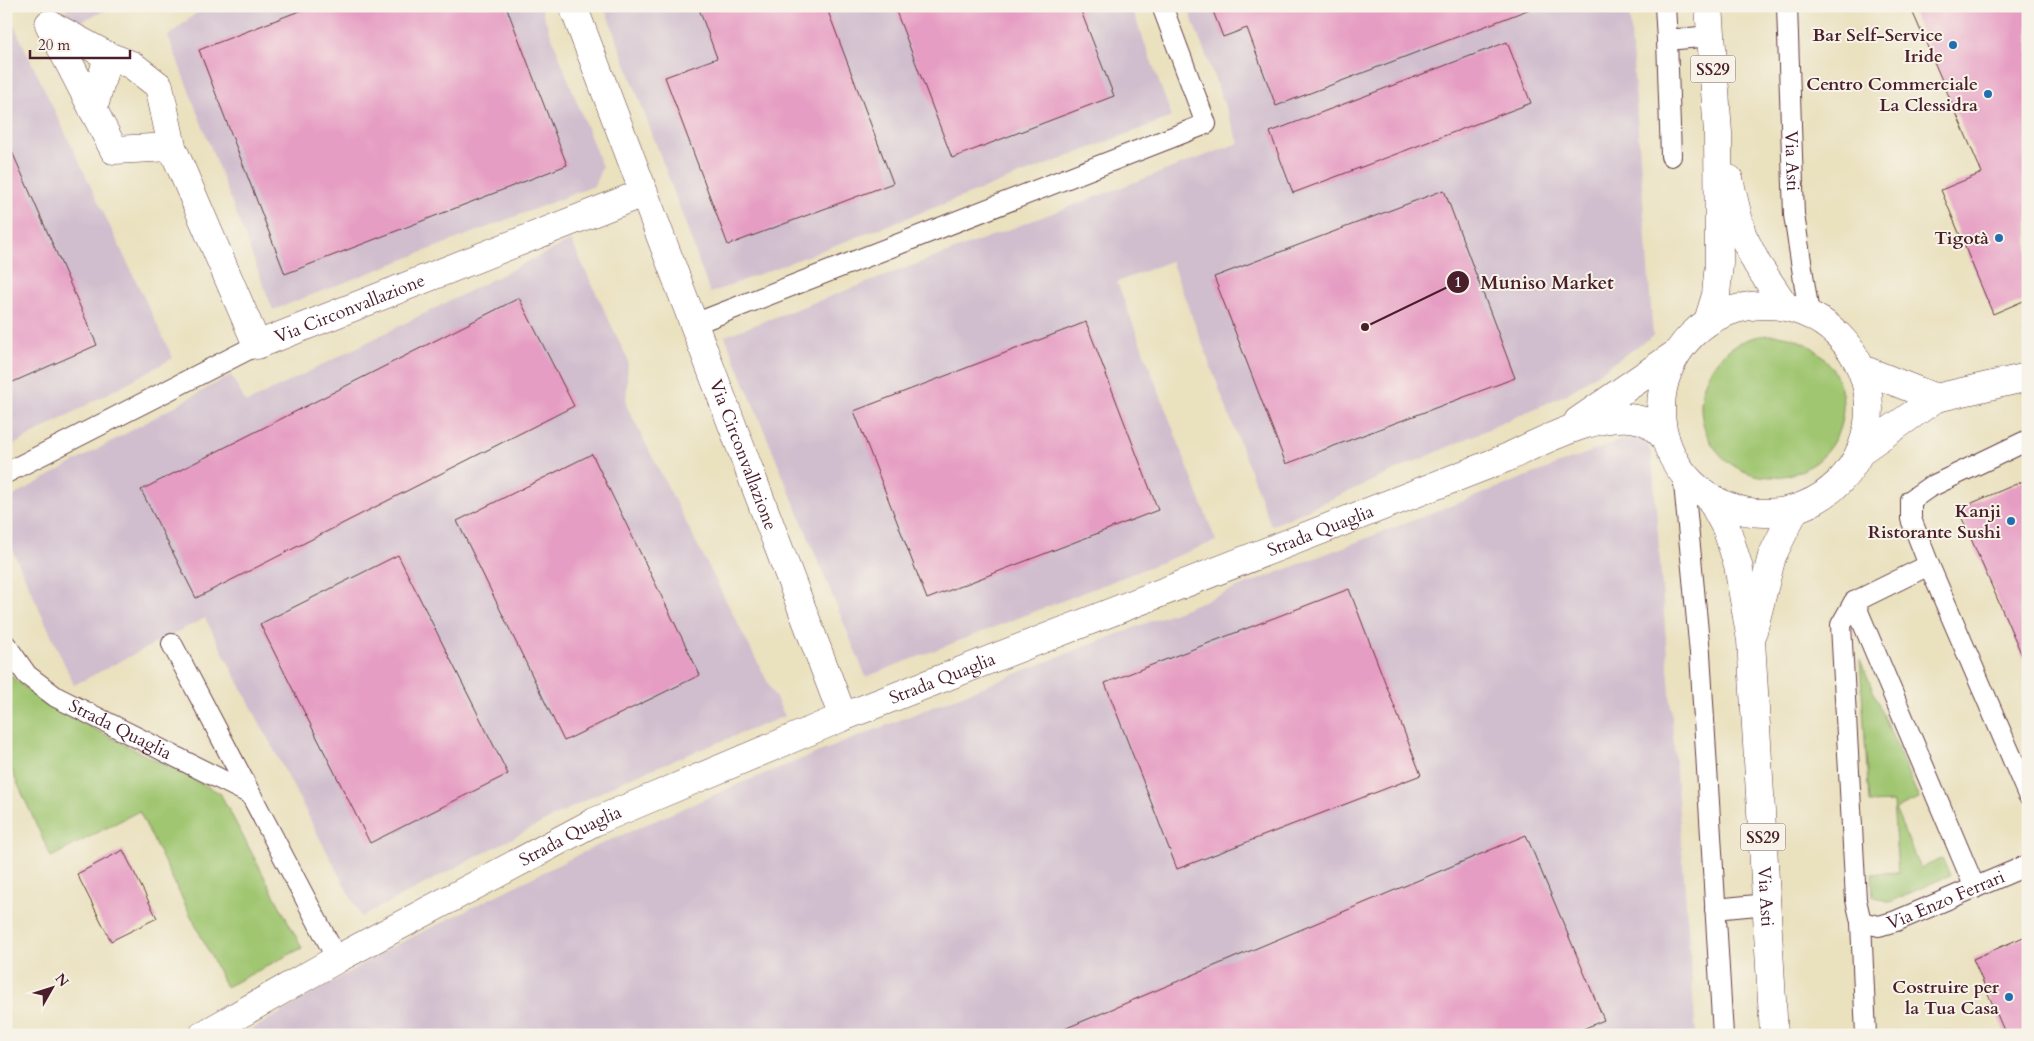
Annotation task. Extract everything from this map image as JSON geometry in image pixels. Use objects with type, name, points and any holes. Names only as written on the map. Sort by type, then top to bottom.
[{"type":"street","name":"Via Circonvallazione","points":[[573,6],[843,717]]},
{"type":"street","name":"SS29","points":[[1709,6],[1718,133]]},
{"type":"street","name":"Via Circonvallazione","points":[[45,15],[108,56],[132,65],[159,86],[172,147],[257,345],[643,193]]},
{"type":"street","name":"Via Circonvallazione","points":[[45,15],[114,150],[172,147]]},
{"type":"street","points":[[93,110],[108,56]]},
{"type":"street","points":[[1718,133],[1742,234],[1757,264],[1797,310]]},
{"type":"street","points":[[1708,321],[1716,295],[1719,263],[1718,133]]},
{"type":"street","points":[[1758,304],[1797,310],[1831,327],[1849,346],[1862,369],[1869,396],[1869,424],[1862,450],[1846,476],[1823,497],[1795,509],[1766,514],[1737,510],[1710,498],[1696,487],[1683,473],[1672,456],[1665,438],[1661,408],[1665,380],[1677,353],[1690,335],[1708,321],[1732,310],[1758,304]]},
{"type":"street","name":"Strada Quaglia","points":[[1565,431],[1677,353]]},
{"type":"street","points":[[1862,369],[1936,398]]},
{"type":"street","points":[[1862,450],[1936,398],[2028,376]]},
{"type":"street","name":"Strada Quaglia","points":[[203,1035],[336,960],[594,822],[843,717],[1506,458],[1565,431],[1607,419],[1630,418],[1648,423],[1665,438]]},
{"type":"street","name":"Via Asti","points":[[1710,498],[1727,530],[1738,565],[1751,640],[1774,1035]]},
{"type":"street","name":"Via Asti","points":[[1751,640],[1772,556],[1795,509]]},
{"type":"lane","points":[[694,324],[1206,124],[1162,6]]},
{"type":"lane","points":[[1665,6],[1668,40],[1671,156]]},
{"type":"lane","name":"Via Asti","points":[[1787,6],[1797,310]]},
{"type":"lane","points":[[1668,40],[1711,36]]},
{"type":"lane","points":[[6,473],[257,345]]},
{"type":"lane","points":[[2028,440],[1928,488],[1912,500],[1911,519],[2028,795]]},
{"type":"lane","points":[[1683,473],[1700,653],[1723,1035]]},
{"type":"lane","points":[[1866,1035],[1861,922],[1856,900],[1841,625],[1854,602],[1929,565]]},
{"type":"lane","points":[[1854,602],[1974,888]]},
{"type":"lane","points":[[172,644],[336,960]]},
{"type":"lane","name":"Strada Quaglia","points":[[6,645],[27,675],[56,697],[250,794]]},
{"type":"lane","name":"Via Enzo Ferrari","points":[[1861,922],[1879,926],[1896,921],[2028,865]]},
{"type":"lane","points":[[1715,909],[1767,904]]},
{"type":"shaded area","points":[[64,6],[115,6],[73,25]]},
{"type":"shaded area","points":[[205,6],[540,6],[602,167],[594,186],[273,310],[168,36]]},
{"type":"shaded area","points":[[604,6],[1131,6],[1172,117],[710,293]]},
{"type":"shaded area","points":[[1187,6],[1629,6],[1653,336],[1567,394],[1271,526],[1171,261],[1117,282],[1216,541],[866,677],[725,336],[1239,143]]},
{"type":"shaded area","points":[[6,9],[173,358],[6,449]]},
{"type":"shaded area","points":[[571,240],[628,360],[626,405],[785,716],[624,780],[361,917],[205,618],[74,685],[6,536],[6,500],[231,375],[246,403]]},
{"type":"shaded area","points":[[1642,432],[1652,456],[1696,1035],[243,1035],[386,950],[592,848],[739,784],[1040,664]]},
{"type":"green space","points":[[1772,335],[1786,336],[1799,340],[1822,356],[1838,379],[1842,392],[1842,420],[1838,433],[1822,456],[1799,472],[1786,476],[1772,477],[1758,476],[1745,472],[1722,456],[1706,433],[1702,420],[1701,406],[1702,392],[1706,379],[1722,356],[1745,340],[1758,336]]},
{"type":"green space","points":[[1860,660],[1919,799],[1895,809],[1920,868],[1942,859],[1950,875],[1890,902],[1873,896],[1872,874],[1898,872],[1893,802],[1869,803]]},
{"type":"green space","points":[[6,669],[14,679],[47,705],[220,793],[302,948],[226,987],[139,811],[51,857],[6,758]]},
{"type":"building","points":[[312,6],[506,6],[567,165],[285,274],[199,50]]},
{"type":"building","points":[[698,6],[826,6],[893,183],[728,245],[665,77],[717,58]]},
{"type":"building","points":[[894,6],[1079,6],[1114,96],[952,158]]},
{"type":"building","points":[[1211,6],[1529,6],[1530,9],[1276,106],[1247,28],[1223,37]]},
{"type":"building","name":"Centro Commerciale La Clessidra","points":[[1910,6],[2028,6],[2028,299],[1993,314],[1941,190],[1982,173]]},
{"type":"building","points":[[1507,42],[1531,103],[1293,193],[1270,132]]},
{"type":"building","points":[[6,138],[97,345],[6,385]]},
{"type":"building","points":[[1444,190],[1515,378],[1286,464],[1214,277]]},
{"type":"building","points":[[519,298],[574,406],[196,598],[141,490]]},
{"type":"building","points":[[1086,322],[1158,510],[927,599],[854,411]]},
{"type":"building","points":[[592,454],[700,675],[564,741],[457,521]]},
{"type":"building","points":[[2028,479],[2028,669],[1958,509]]},
{"type":"building","points":[[398,555],[508,774],[370,843],[260,624]]},
{"type":"building","points":[[1349,589],[1421,775],[1177,869],[1105,683]]},
{"type":"building","points":[[1526,835],[1604,1020],[1569,1035],[1050,1035]]},
{"type":"building","points":[[123,850],[157,918],[111,941],[77,874]]},
{"type":"building","name":"Costruire per la Tua Casa","points":[[2028,935],[2028,1035],[2006,1035],[1973,959]]},
{"type":"place","name":"Bar Self-Service Iride","points":[[1953,45]]},
{"type":"place","name":"Centro Commerciale La Clessidra","points":[[1988,94]]},
{"type":"place","name":"Tigotà","points":[[1999,238]]},
{"type":"place","name":"Muniso Market","points":[[1365,327]]},
{"type":"place","name":"Kanji Ristorante Sushi","points":[[2011,521]]},
{"type":"place","name":"Costruire per la Tua Casa","points":[[2009,997]]}]
